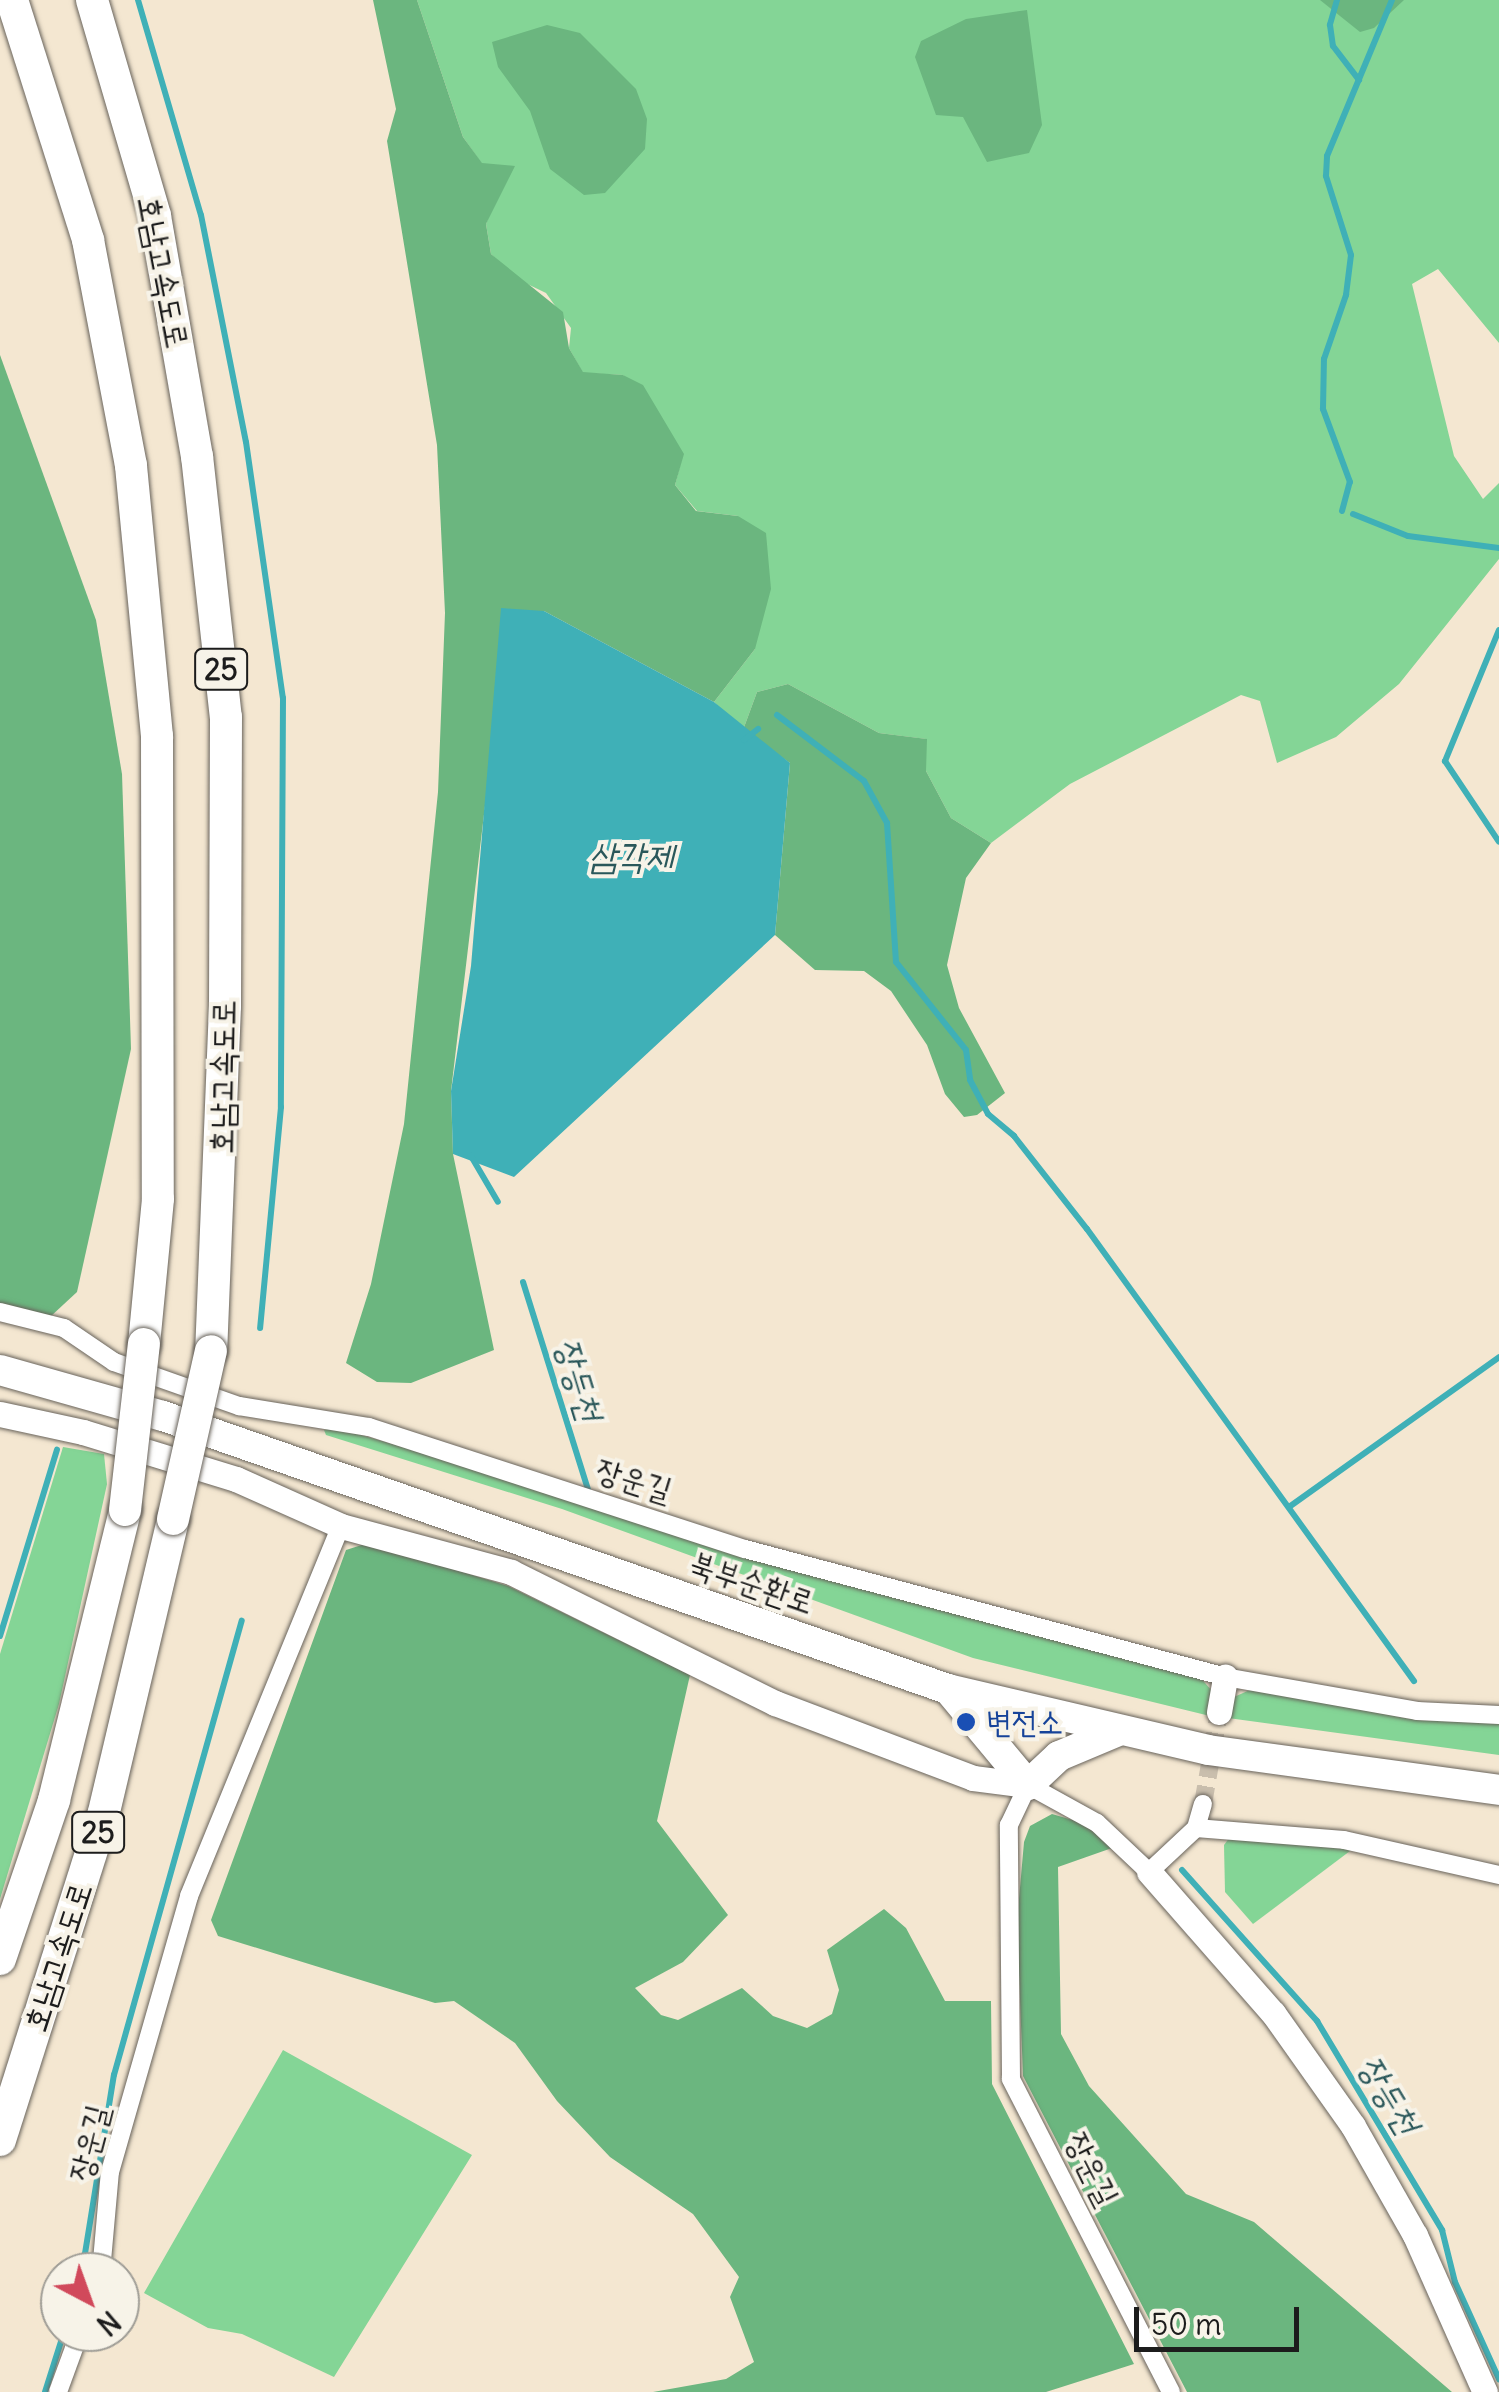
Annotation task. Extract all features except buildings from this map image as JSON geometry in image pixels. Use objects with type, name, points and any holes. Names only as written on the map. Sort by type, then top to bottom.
[{"type":"highway","name":"호남고속도로","points":[[0,1959],[54,1800],[124,1510],[158,1199],[156,736],[131,466],[88,240],[12,0]]},
{"type":"highway","name":"호남고속도로","points":[[0,2140],[103,1816],[211,1351],[224,1025],[226,717],[197,456],[155,216],[92,0]]},
{"type":"main road","name":"북부순환로","points":[[0,1370],[162,1416],[948,1688],[1116,1732],[1334,1772],[1499,1790]]},
{"type":"main road","points":[[948,1688],[1028,1785],[1059,1756],[1116,1732]]},
{"type":"street","name":"장운길","points":[[0,1312],[64,1328],[114,1362],[239,1406],[369,1427],[746,1548],[1226,1677],[1417,1712],[1499,1715]]},
{"type":"street","points":[[0,1414],[84,1432],[236,1479],[340,1526],[511,1572],[774,1704],[973,1778],[1028,1785],[1098,1823],[1149,1872],[1273,2014],[1352,2126],[1414,2236],[1485,2392]]},
{"type":"street","name":"장운길","points":[[103,2252],[110,2172],[189,1896],[340,1526]]},
{"type":"street","points":[[1220,1712],[1226,1677]]},
{"type":"street","name":"장운길","points":[[1028,1785],[1009,1825],[1012,2079],[1170,2392]]},
{"type":"street","points":[[1149,1872],[1196,1828],[1203,1804]]},
{"type":"street","points":[[1196,1828],[1344,1840],[1499,1875]]},
{"type":"street","points":[[58,2392],[73,2352]]},
{"type":"green space","points":[[373,0],[417,0],[463,137],[482,163],[515,166],[486,224],[491,254],[563,312],[569,348],[583,372],[623,375],[643,385],[684,454],[675,485],[696,511],[738,516],[766,533],[771,589],[755,649],[714,702],[544,611],[485,806],[451,1091],[453,1154],[494,1350],[411,1383],[377,1382],[346,1363],[371,1284],[404,1124],[438,792],[445,613],[437,445],[387,141],[396,109]]},
{"type":"green space","points":[[417,0],[1499,0],[1499,343],[1438,269],[1412,284],[1454,456],[1483,499],[1499,483],[1499,559],[1399,684],[1336,737],[1277,763],[1260,701],[1241,695],[1070,784],[991,843],[951,818],[926,771],[926,739],[879,733],[788,684],[757,692],[743,730],[714,702],[755,649],[738,516],[697,511],[675,485],[683,454],[654,411],[623,375],[583,373],[569,348],[571,328],[546,293],[519,280],[491,254],[486,224],[499,188],[463,137]]},
{"type":"green space","points":[[1320,0],[1404,0],[1374,28],[1360,32]]},
{"type":"green space","points":[[1027,10],[1042,125],[1029,153],[987,162],[963,117],[936,115],[915,57],[921,41],[966,19]]},
{"type":"green space","points":[[547,25],[580,33],[636,89],[647,119],[645,149],[605,193],[584,195],[550,169],[530,111],[498,67],[492,42]]},
{"type":"green space","points":[[0,355],[96,620],[122,774],[131,1049],[77,1292],[50,1317],[0,1305]]},
{"type":"green space","points":[[788,684],[879,733],[927,739],[926,771],[951,818],[991,843],[966,878],[947,965],[959,1008],[1005,1093],[977,1115],[964,1117],[945,1094],[927,1045],[891,991],[864,971],[815,970],[775,935],[790,763],[743,730],[757,692]]},
{"type":"green space","points":[[333,1427],[1198,1675],[1213,1692],[1210,1716],[973,1658],[562,1509],[326,1435],[324,1430]]},
{"type":"green space","points":[[63,1447],[104,1454],[107,1484],[59,1704],[0,1899],[0,1654]]},
{"type":"green space","points":[[368,1543],[508,1586],[690,1675],[657,1821],[728,1915],[683,1962],[635,1988],[661,2015],[678,2020],[742,1988],[773,2016],[807,2028],[832,2014],[839,1990],[827,1950],[884,1909],[906,1928],[945,2001],[991,2001],[992,2084],[1134,2364],[1046,2392],[653,2392],[726,2379],[754,2362],[730,2297],[739,2277],[693,2214],[610,2157],[557,2101],[515,2043],[454,2001],[435,2003],[218,1936],[211,1920],[346,1550]]},
{"type":"green space","points":[[1252,1689],[1416,1720],[1499,1723],[1499,1755],[1228,1718],[1234,1697]]},
{"type":"green space","points":[[1052,1814],[1093,1826],[1112,1848],[1058,1867],[1061,2034],[1089,2086],[1186,2194],[1254,2222],[1452,2392],[1187,2392],[1023,2076],[1017,1922],[1024,1842],[1030,1826]]},
{"type":"green space","points":[[1230,1837],[1354,1848],[1253,1924],[1225,1892],[1224,1845]]},
{"type":"green space","points":[[283,2050],[472,2155],[334,2377],[242,2334],[208,2328],[144,2293]]},
{"type":"water","name":"삼각제","points":[[501,608],[544,611],[714,702],[790,763],[775,935],[514,1177],[453,1154],[451,1091],[471,966]]},
{"type":"waterway","points":[[138,0],[201,215],[246,442],[283,698],[281,1107],[260,1328]]},
{"type":"waterway","points":[[1337,0],[1330,25],[1333,46],[1359,80]]},
{"type":"waterway","points":[[1342,511],[1350,482],[1323,409],[1324,359],[1346,295],[1351,255],[1326,176],[1327,156],[1392,0]]},
{"type":"waterway","points":[[1353,514],[1408,536],[1499,548]]},
{"type":"waterway","points":[[1499,630],[1445,761],[1499,842]]},
{"type":"waterway","points":[[777,715],[864,781],[887,823],[896,962],[966,1050],[970,1080],[988,1114],[1014,1136],[1087,1229],[1414,1681]]},
{"type":"waterway","points":[[744,740],[758,729]]},
{"type":"waterway","name":"장등천","points":[[471,1156],[498,1202]]},
{"type":"waterway","name":"장등천","points":[[523,1282],[588,1490]]},
{"type":"waterway","points":[[1289,1507],[1499,1357]]},
{"type":"waterway","points":[[0,1636],[57,1449]]},
{"type":"waterway","points":[[85,2252],[114,2075],[242,1621]]},
{"type":"waterway","name":"장등천","points":[[1182,1870],[1317,2021],[1442,2230],[1455,2282],[1499,2379]]},
{"type":"waterway","points":[[45,2392],[58,2352]]},
{"type":"tunnel","points":[[1203,1804],[1219,1712]]},
{"type":"place","name":"변전소","points":[[966,1722]]}]
